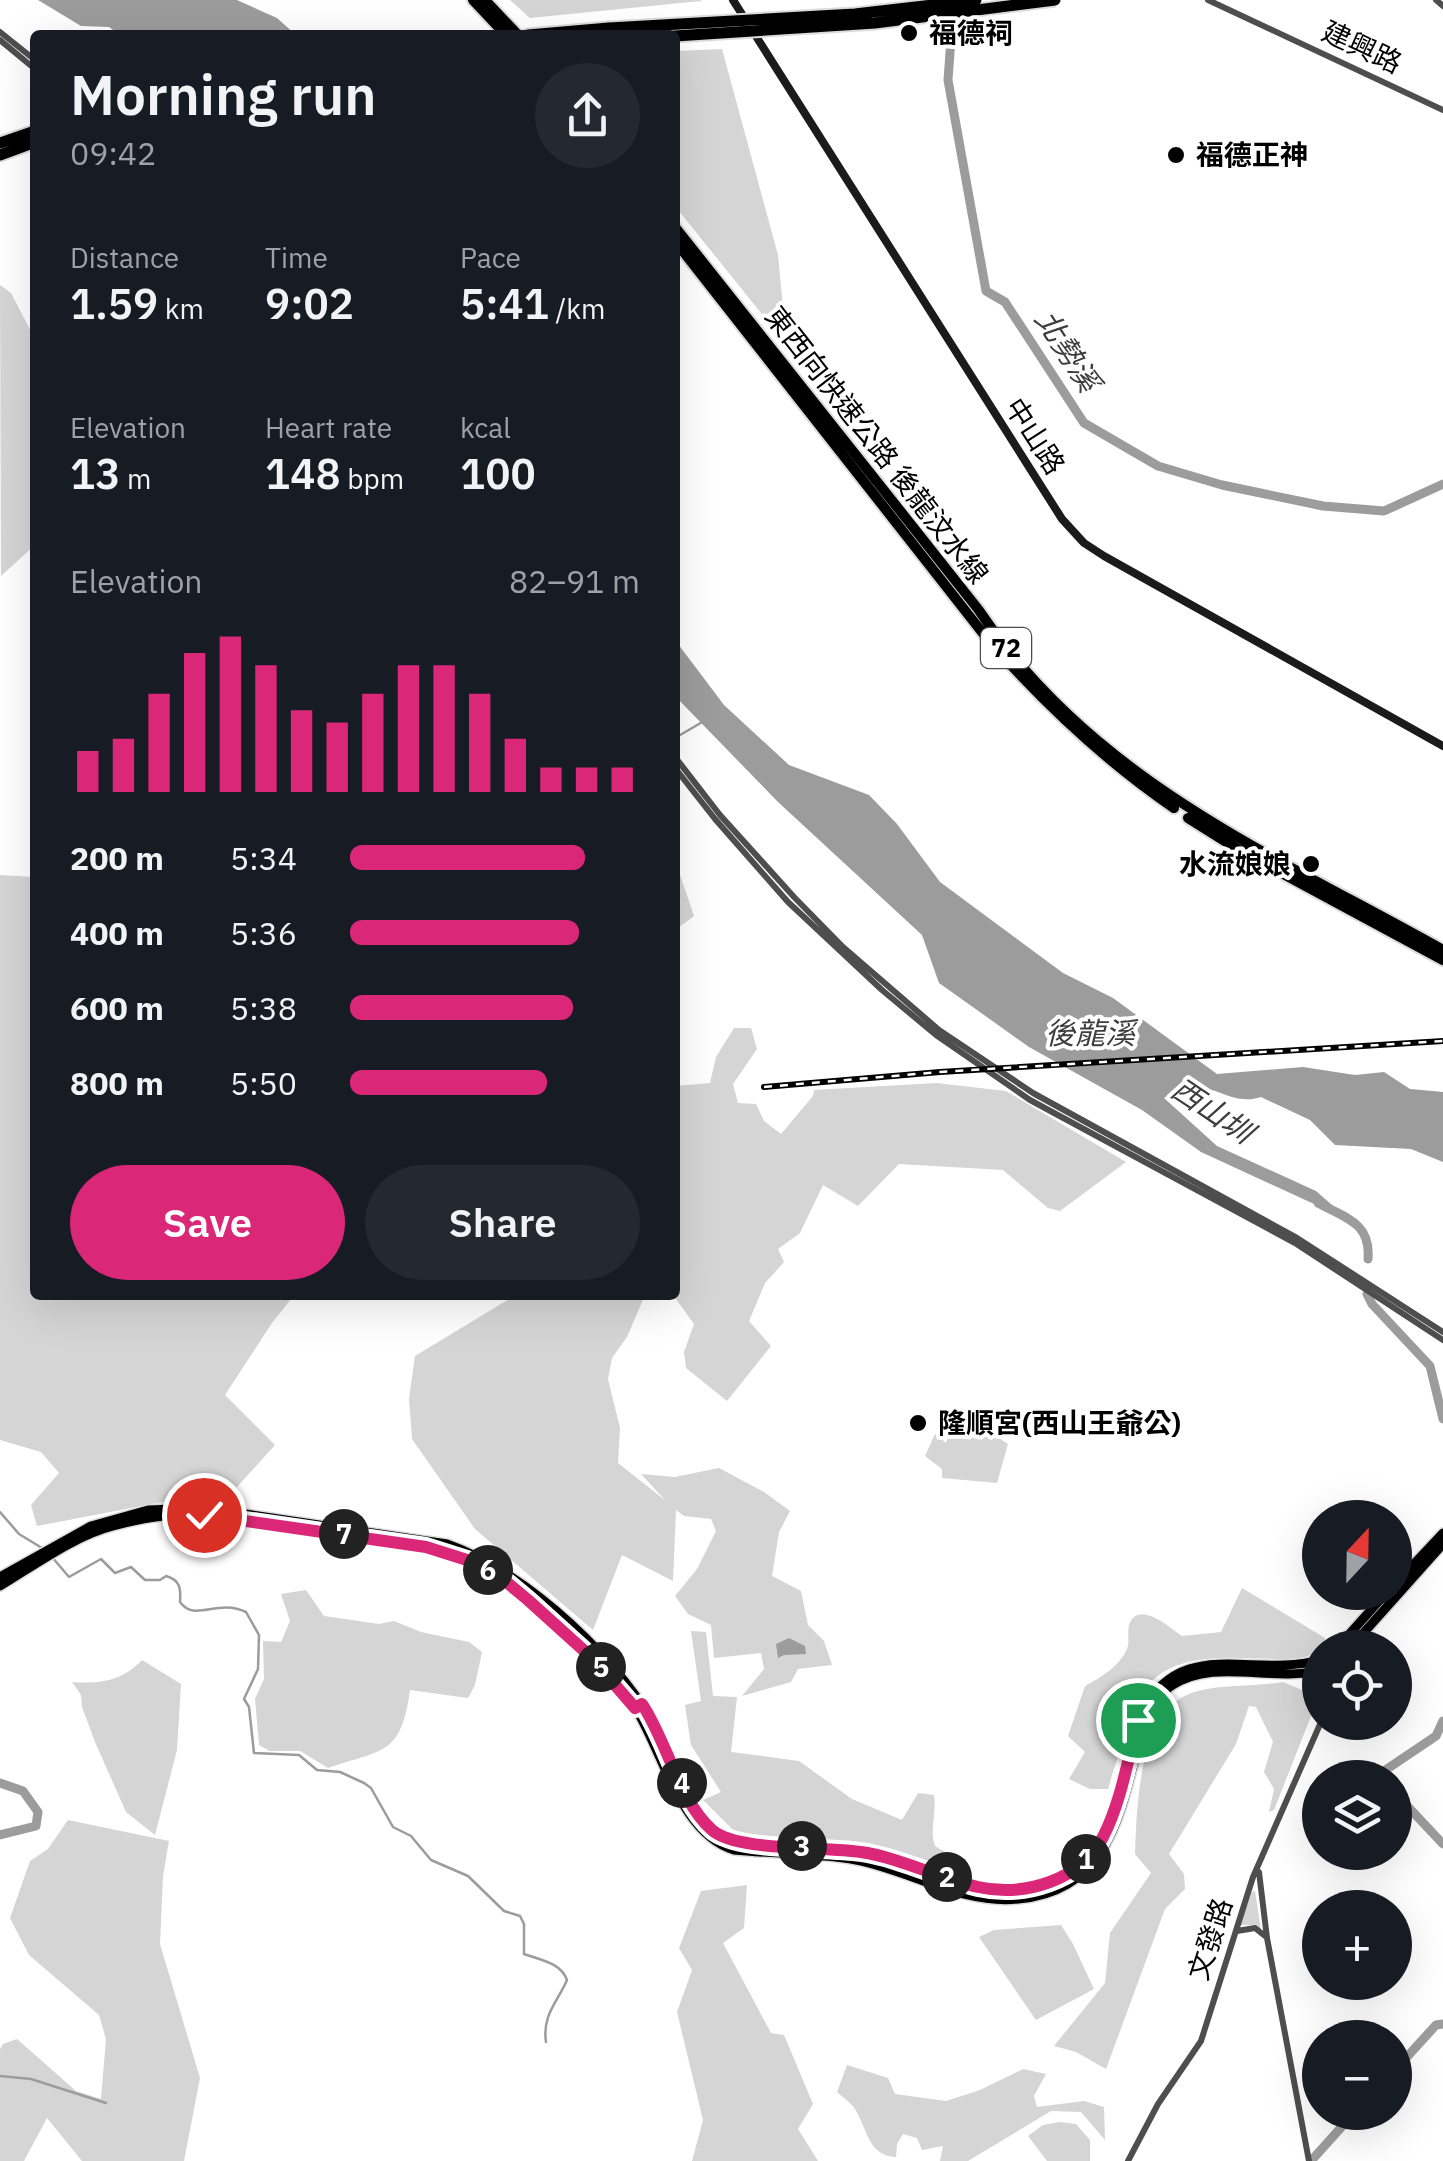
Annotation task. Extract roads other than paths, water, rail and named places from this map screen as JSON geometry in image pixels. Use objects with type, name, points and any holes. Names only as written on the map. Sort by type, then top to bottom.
[{"type":"highway","points":[[472,0],[501,30]]},
{"type":"highway","points":[[485,0],[513,30]]},
{"type":"highway","points":[[586,30],[855,14],[976,0]]},
{"type":"highway","points":[[680,36],[875,23],[1055,0]]},
{"type":"highway","points":[[0,143],[30,133]]},
{"type":"highway","points":[[0,155],[30,144]]},
{"type":"highway","name":"東西向快速公路 後龍汶水線","points":[[680,233],[1037,684],[1098,741],[1192,813],[1443,950]]},
{"type":"highway","name":"東西向快速公路 後龍汶水線","points":[[680,247],[989,642],[1092,747],[1204,828],[1443,960]]},
{"type":"main road","name":"中山路","points":[[733,0],[974,383],[1074,533],[1104,556],[1443,746]]},
{"type":"main road","points":[[0,1577],[122,1515],[176,1508],[258,1514],[447,1544],[476,1554],[535,1594],[614,1668],[663,1740],[690,1802],[714,1832],[744,1843],[864,1852],[983,1888],[1029,1889],[1065,1876],[1101,1842],[1148,1698],[1181,1670],[1302,1663]]},
{"type":"main road","points":[[1412,1566],[1443,1533]]},
{"type":"main road","points":[[1364,1630],[1443,1544]]},
{"type":"main road","points":[[0,1586],[49,1552]]},
{"type":"main road","points":[[1352,1629],[1370,1610]]},
{"type":"main road","points":[[1208,1668],[1300,1673]]},
{"type":"street","name":"建興路","points":[[1208,0],[1443,110]]},
{"type":"street","points":[[1436,0],[1443,6]]},
{"type":"street","points":[[0,32],[30,56]]},
{"type":"street","points":[[0,40],[30,65]]},
{"type":"street","points":[[680,764],[720,815],[843,948],[939,1030],[1033,1093],[1297,1238],[1443,1332]]},
{"type":"street","points":[[680,775],[788,902],[936,1035],[1030,1100],[1294,1242],[1443,1340]]},
{"type":"street","name":"文發路","points":[[1128,2161],[1158,2104],[1200,2041],[1254,1877],[1313,1740]]},
{"type":"street","points":[[1258,1871],[1309,2157]]},
{"type":"street","points":[[1236,1932],[1255,1928],[1267,1938]]},
{"type":"water","points":[[38,0],[237,0],[277,18],[290,30],[113,30],[81,26]]},
{"type":"water","name":"後龍溪","points":[[680,647],[724,705],[789,765],[869,795],[897,824],[940,882],[1063,973],[1113,998],[1217,1074],[1303,1067],[1355,1075],[1384,1072],[1410,1089],[1443,1092],[1443,1162],[1411,1149],[1335,1145],[1310,1120],[1261,1097],[1237,1098],[1193,1087],[1164,1098],[1217,1146],[1316,1191],[1332,1205],[1325,1209],[1201,1152],[1142,1110],[1029,1047],[939,983],[922,935],[778,802],[680,701]]},
{"type":"water","points":[[789,1638],[805,1646],[806,1654],[778,1658],[776,1644]]},
{"type":"waterway","name":"北勢溪","points":[[953,11],[948,80],[986,291],[1005,302],[1084,423],[1158,466],[1222,485],[1323,506],[1384,511],[1443,484]]},
{"type":"waterway","points":[[680,735],[704,721]]},
{"type":"waterway","name":"西山圳","points":[[1318,1203],[1361,1229],[1368,1259]]},
{"type":"waterway","name":"西山圳","points":[[1367,1294],[1430,1366],[1443,1419]]},
{"type":"waterway","points":[[0,1512],[19,1534],[42,1548]]},
{"type":"waterway","points":[[52,1557],[69,1577],[101,1559],[115,1573],[131,1567],[145,1580],[171,1578],[179,1585],[180,1602],[186,1608],[200,1611],[226,1607],[246,1612],[259,1635],[258,1669],[244,1699],[249,1707],[254,1753],[299,1755],[317,1770],[340,1772],[364,1783],[371,1788],[393,1827],[411,1836],[431,1860],[468,1876],[504,1911],[520,1916],[524,1924],[524,1954],[555,1966],[567,1980],[548,2017],[546,2042]]},
{"type":"waterway","name":"西山圳","points":[[1400,1760],[1436,1736],[1443,1721]]},
{"type":"waterway","points":[[0,1783],[23,1791],[38,1812],[36,1826],[0,1835]]},
{"type":"waterway","name":"西山圳","points":[[1412,1811],[1443,1844]]},
{"type":"waterway","name":"西山圳","points":[[1412,2051],[1436,2025],[1443,2024]]},
{"type":"waterway","points":[[0,2076],[31,2079],[106,2103]]},
{"type":"waterway","name":"西山圳","points":[[1311,2161],[1339,2130]]},
{"type":"railway","points":[[764,1087],[940,1072],[1443,1041]]},
{"type":"place","name":"福德祠","points":[[909,33]]},
{"type":"place","name":"福德正神","points":[[1176,155]]},
{"type":"place","name":"水流娘娘","points":[[1311,864]]},
{"type":"place","name":"隆順宮(西山王爺公)","points":[[918,1423]]}]
